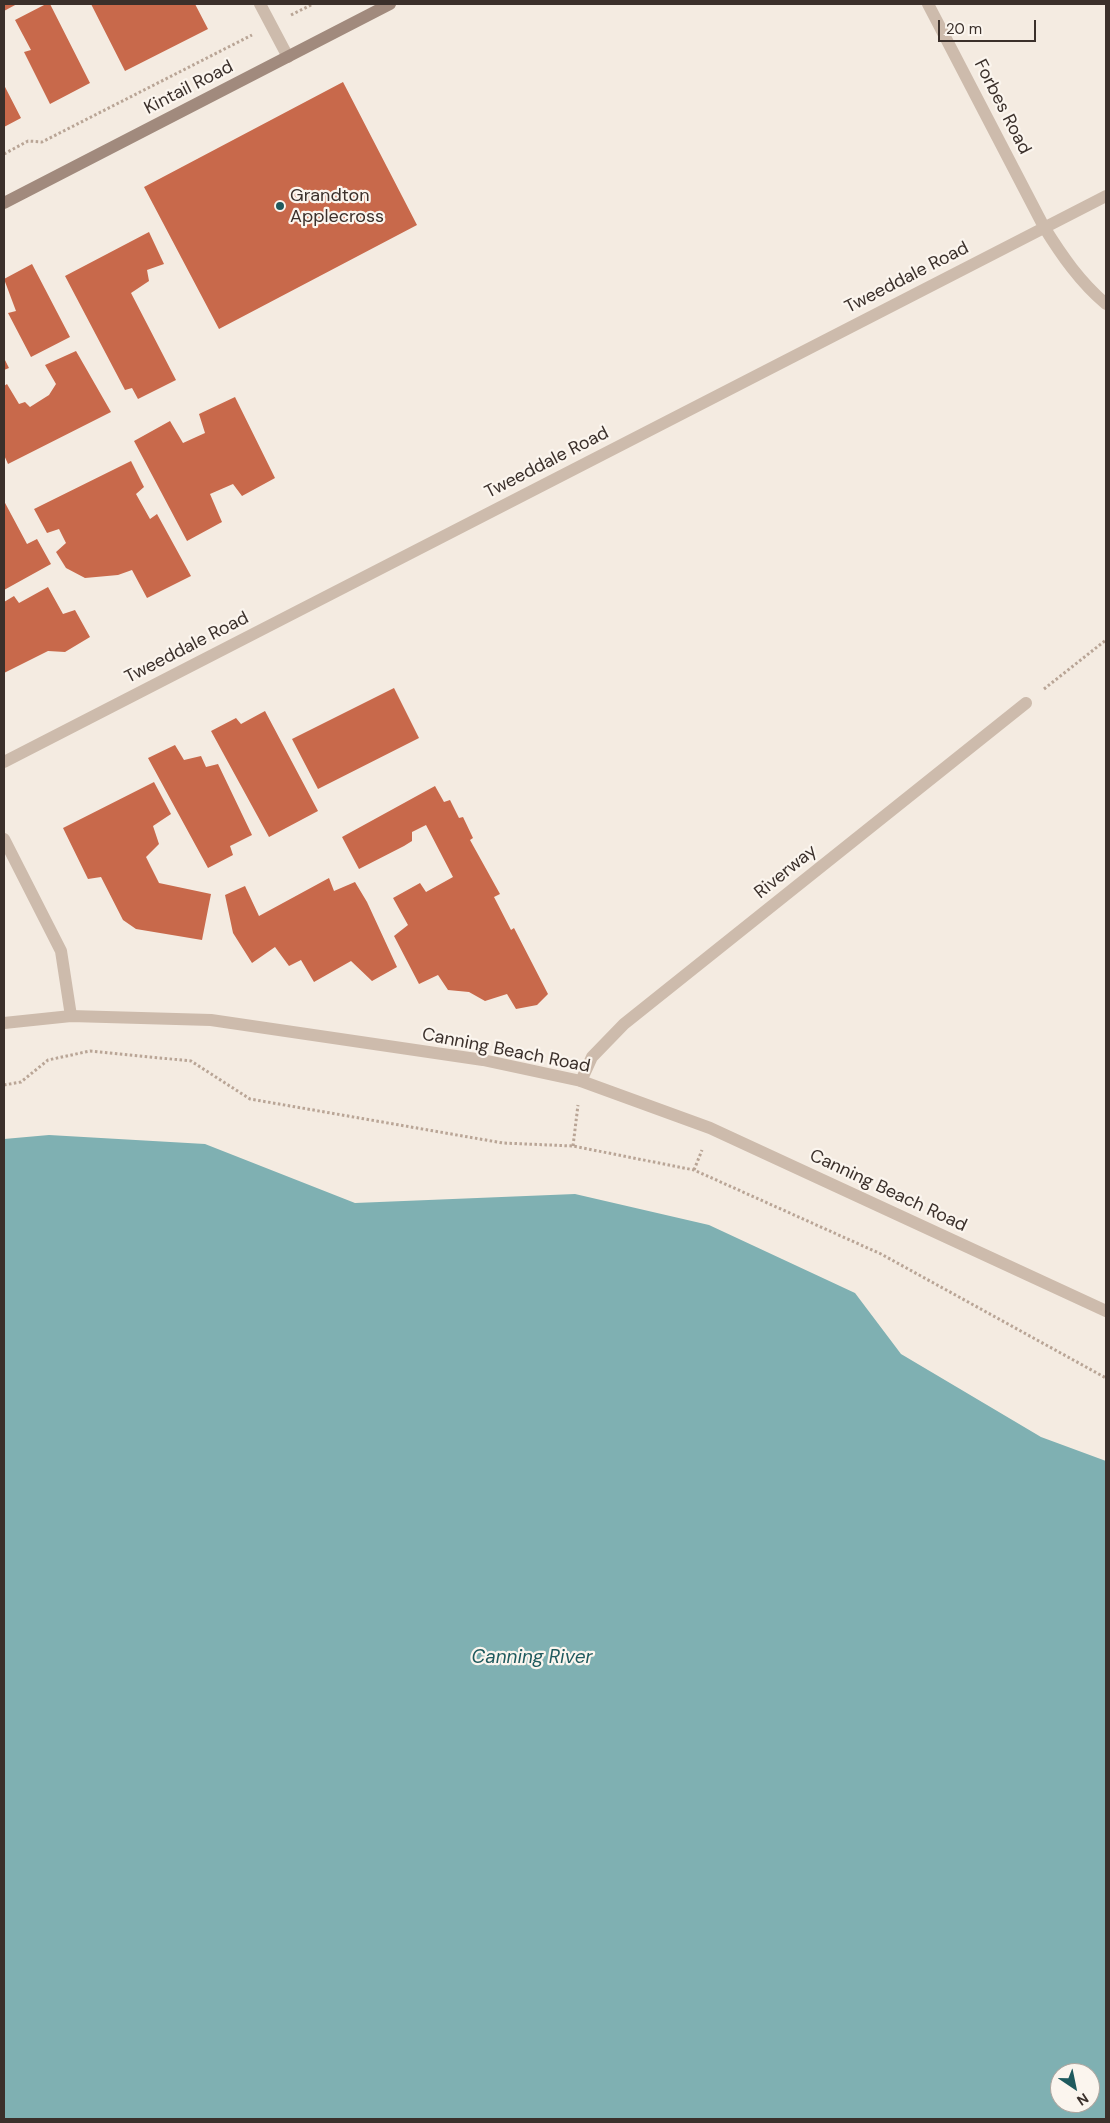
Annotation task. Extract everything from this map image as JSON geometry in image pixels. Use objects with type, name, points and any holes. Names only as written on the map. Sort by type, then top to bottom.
[{"type":"main road","name":"Kintail Road","points":[[4,203],[390,4]]},
{"type":"street","points":[[260,4],[288,57]]},
{"type":"street","name":"Forbes Road","points":[[928,4],[1044,227],[1066,261],[1091,291],[1106,304]]},
{"type":"street","name":"Tweeddale Road","points":[[4,762],[1106,196]]},
{"type":"street","name":"Riverway","points":[[581,1081],[592,1057],[624,1024],[1026,703]]},
{"type":"street","points":[[4,839],[61,951],[72,1016]]},
{"type":"street","name":"Canning Beach Road","points":[[4,1023],[72,1016],[211,1020],[483,1060],[581,1081],[710,1128],[1106,1311]]},
{"type":"path","points":[[4,154],[28,141],[42,142],[311,4]]},
{"type":"path","points":[[1026,703],[1106,640]]},
{"type":"path","points":[[4,1085],[21,1082],[48,1060],[90,1051],[191,1061],[250,1099],[502,1143],[573,1146],[694,1170],[881,1254],[1106,1378]]},
{"type":"path","points":[[573,1146],[581,1081]]},
{"type":"water","name":"Canning River","points":[[49,1135],[205,1144],[355,1203],[575,1194],[709,1225],[855,1293],[901,1354],[1041,1437],[1106,1461],[1106,2119],[4,2119],[4,1139]]},
{"type":"building","points":[[4,4],[17,4],[4,11]]},
{"type":"building","points":[[46,4],[50,4],[90,83],[50,104],[24,52],[31,50],[15,20]]},
{"type":"building","points":[[91,4],[195,4],[208,29],[125,71]]},
{"type":"building","name":"Grandton Applecross","points":[[343,82],[417,225],[219,329],[144,187]]},
{"type":"building","points":[[4,85],[21,118],[4,127]]},
{"type":"building","points":[[149,232],[164,264],[147,270],[149,281],[131,293],[176,380],[138,399],[132,388],[125,390],[65,276]]},
{"type":"building","points":[[32,264],[70,337],[31,357],[8,313],[16,311],[4,279]]},
{"type":"building","points":[[76,351],[111,412],[8,464],[4,455],[4,386],[7,384],[19,404],[25,402],[30,407],[49,395],[56,384],[45,365]]},
{"type":"building","points":[[4,358],[9,368],[4,370]]},
{"type":"building","points":[[235,397],[275,478],[242,496],[233,484],[210,494],[222,522],[187,541],[134,441],[170,421],[183,443],[205,433],[199,414]]},
{"type":"building","points":[[131,461],[144,487],[136,494],[150,519],[157,514],[191,576],[147,598],[132,570],[118,575],[85,578],[66,568],[56,552],[66,543],[59,529],[47,533],[34,509]]},
{"type":"building","points":[[4,501],[27,544],[37,539],[51,564],[4,590]]},
{"type":"building","points":[[48,587],[63,614],[75,610],[90,637],[65,652],[48,651],[4,673],[4,602],[14,596],[19,603]]},
{"type":"building","points":[[394,688],[419,738],[318,789],[292,739]]},
{"type":"building","points":[[265,711],[318,811],[269,837],[211,731],[236,718],[241,724]]},
{"type":"building","points":[[175,745],[184,760],[201,756],[206,767],[218,764],[252,835],[230,846],[233,855],[208,868],[148,758]]},
{"type":"building","points":[[154,782],[171,814],[153,826],[159,844],[146,857],[159,883],[211,894],[202,940],[136,929],[123,920],[101,877],[88,879],[63,828]]},
{"type":"building","points":[[435,786],[444,802],[450,800],[459,818],[463,817],[473,838],[470,840],[500,894],[494,897],[511,930],[514,928],[548,994],[537,1005],[516,1009],[507,994],[485,1001],[469,992],[448,990],[438,975],[419,984],[394,936],[408,925],[393,898],[420,883],[426,892],[453,877],[426,825],[412,832],[412,841],[359,869],[342,837]]},
{"type":"building","points":[[329,878],[334,891],[355,882],[367,902],[397,967],[372,981],[351,961],[314,982],[301,960],[289,966],[275,947],[252,963],[233,933],[225,895],[245,886],[259,916]]},
{"type":"place","name":"Grandton Applecross","points":[[280,206]]}]
